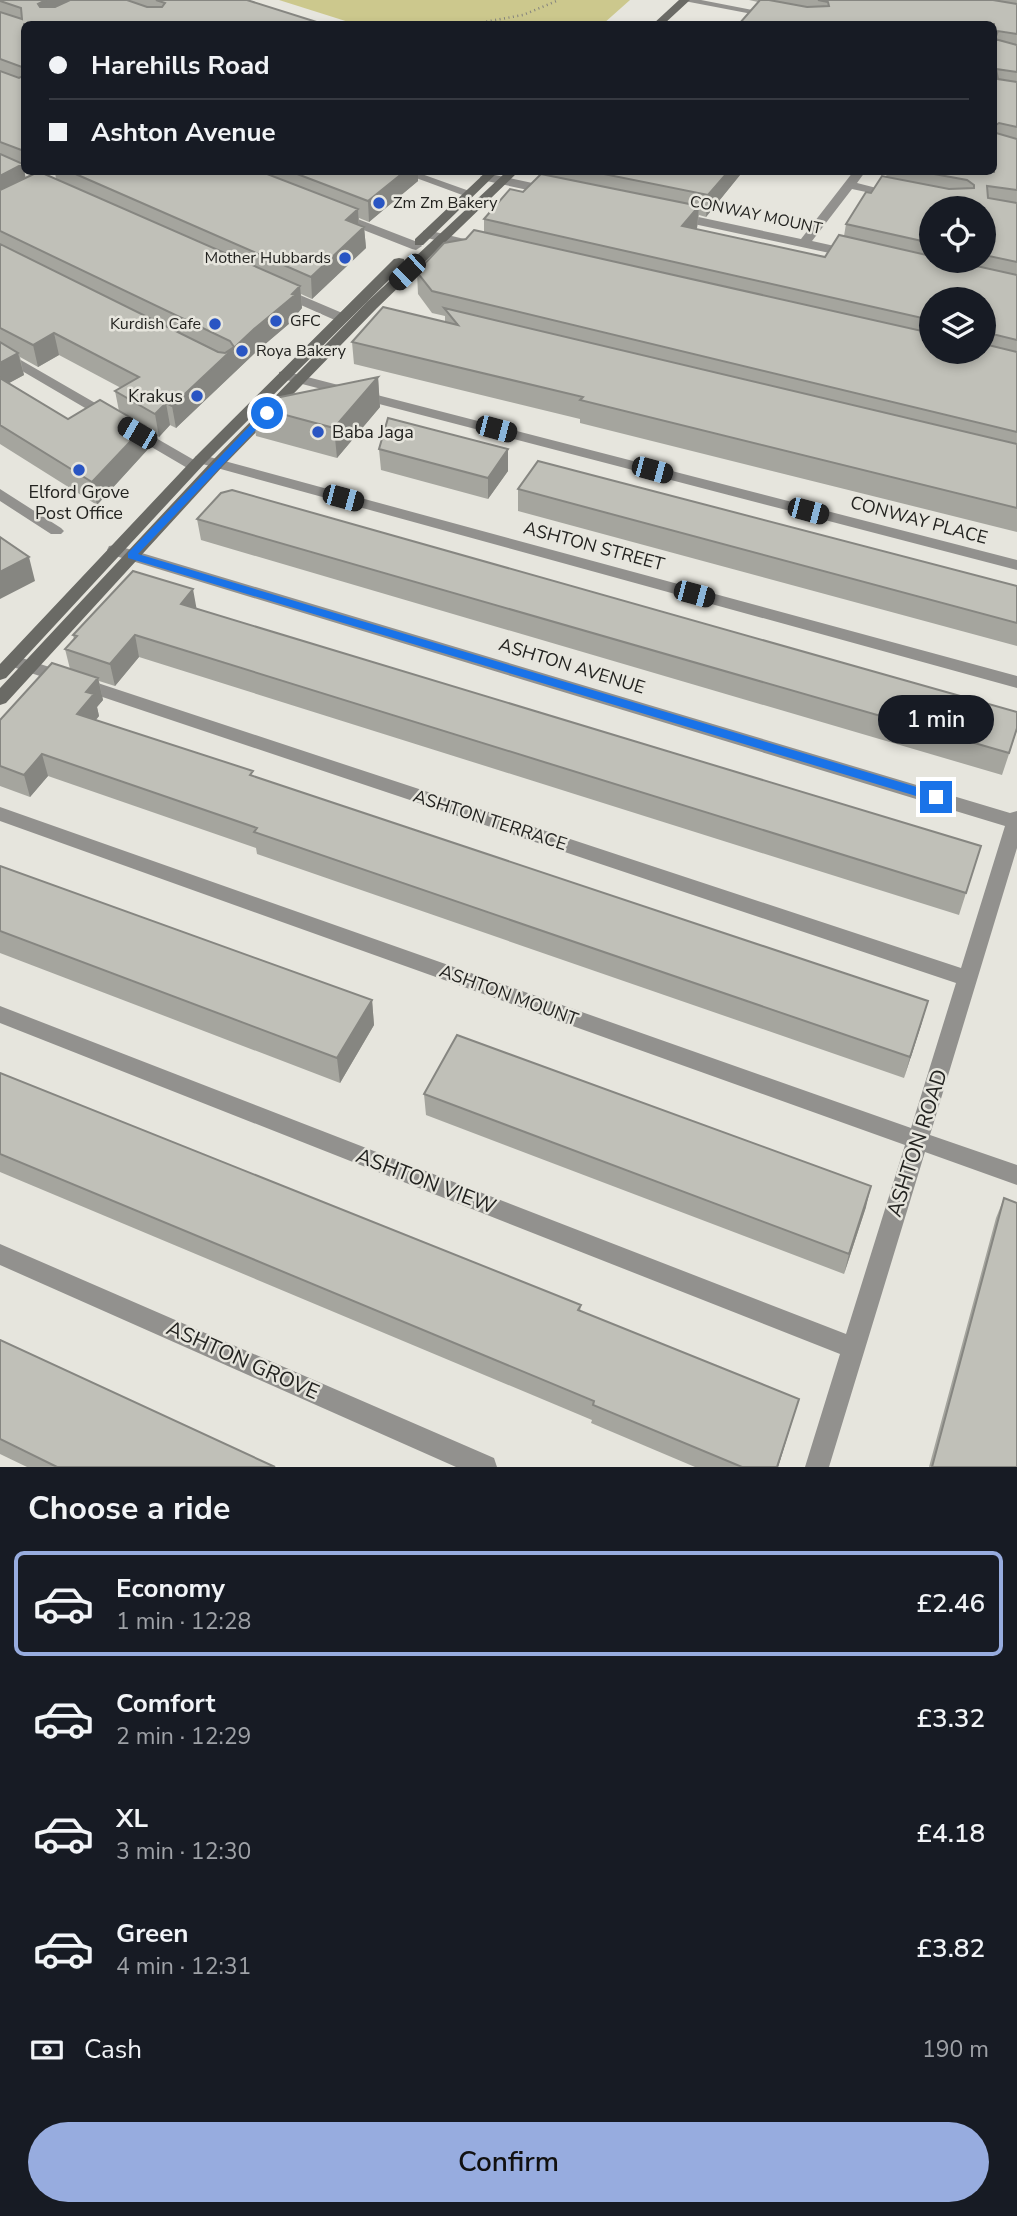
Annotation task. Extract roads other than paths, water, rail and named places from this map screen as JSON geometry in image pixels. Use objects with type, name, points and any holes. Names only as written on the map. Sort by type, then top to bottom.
[{"type":"street","points":[[646,21],[668,0]]},
{"type":"street","points":[[661,21],[684,0],[803,21]]},
{"type":"street","points":[[415,175],[469,194]]},
{"type":"street","points":[[123,553],[197,462],[284,374],[342,318],[365,304],[498,175]]},
{"type":"street","points":[[0,699],[13,667],[123,553],[218,463],[300,379],[416,246],[434,236],[469,194],[498,175],[569,194]]},
{"type":"street","points":[[804,243],[857,175]]},
{"type":"street","points":[[849,185],[912,198]]},
{"type":"street","points":[[326,210],[416,246]]},
{"type":"street","name":"CONWAY MOUNT","points":[[660,213],[871,258]]},
{"type":"street","points":[[434,236],[495,250]]},
{"type":"street","points":[[271,287],[342,318]]},
{"type":"street","points":[[365,304],[390,310]]},
{"type":"street","name":"ASHTON STREET","points":[[0,352],[197,462],[218,463],[263,475],[1017,682]]},
{"type":"street","name":"CONWAY PLACE","points":[[284,374],[1017,565]]},
{"type":"street","points":[[0,494],[56,531]]},
{"type":"street","name":"ASHTON AVENUE","points":[[123,553],[1016,820]]},
{"type":"street","name":"ASHTON TERRACE","points":[[13,667],[969,979]]},
{"type":"street","name":"ASHTON MOUNT","points":[[0,814],[1017,1175]]},
{"type":"street","name":"ASHTON ROAD","points":[[817,1467],[1016,820]]},
{"type":"street","name":"ASHTON VIEW","points":[[0,1014],[852,1348]]},
{"type":"street","name":"ASHTON GROVE","points":[[0,1254],[485,1467]]},
{"type":"place","name":"Zm Zm Bakery","points":[[379,203]]},
{"type":"place","name":"Mother Hubbards","points":[[345,258]]},
{"type":"place","name":"GFC","points":[[276,321]]},
{"type":"place","name":"Kurdish Cafe","points":[[215,324]]},
{"type":"place","name":"Roya Bakery","points":[[242,351]]},
{"type":"place","name":"Krakus","points":[[197,396]]},
{"type":"place","name":"Baba Jaga","points":[[318,432]]},
{"type":"place","name":"Elford Grove Post Office","points":[[79,470]]}]
